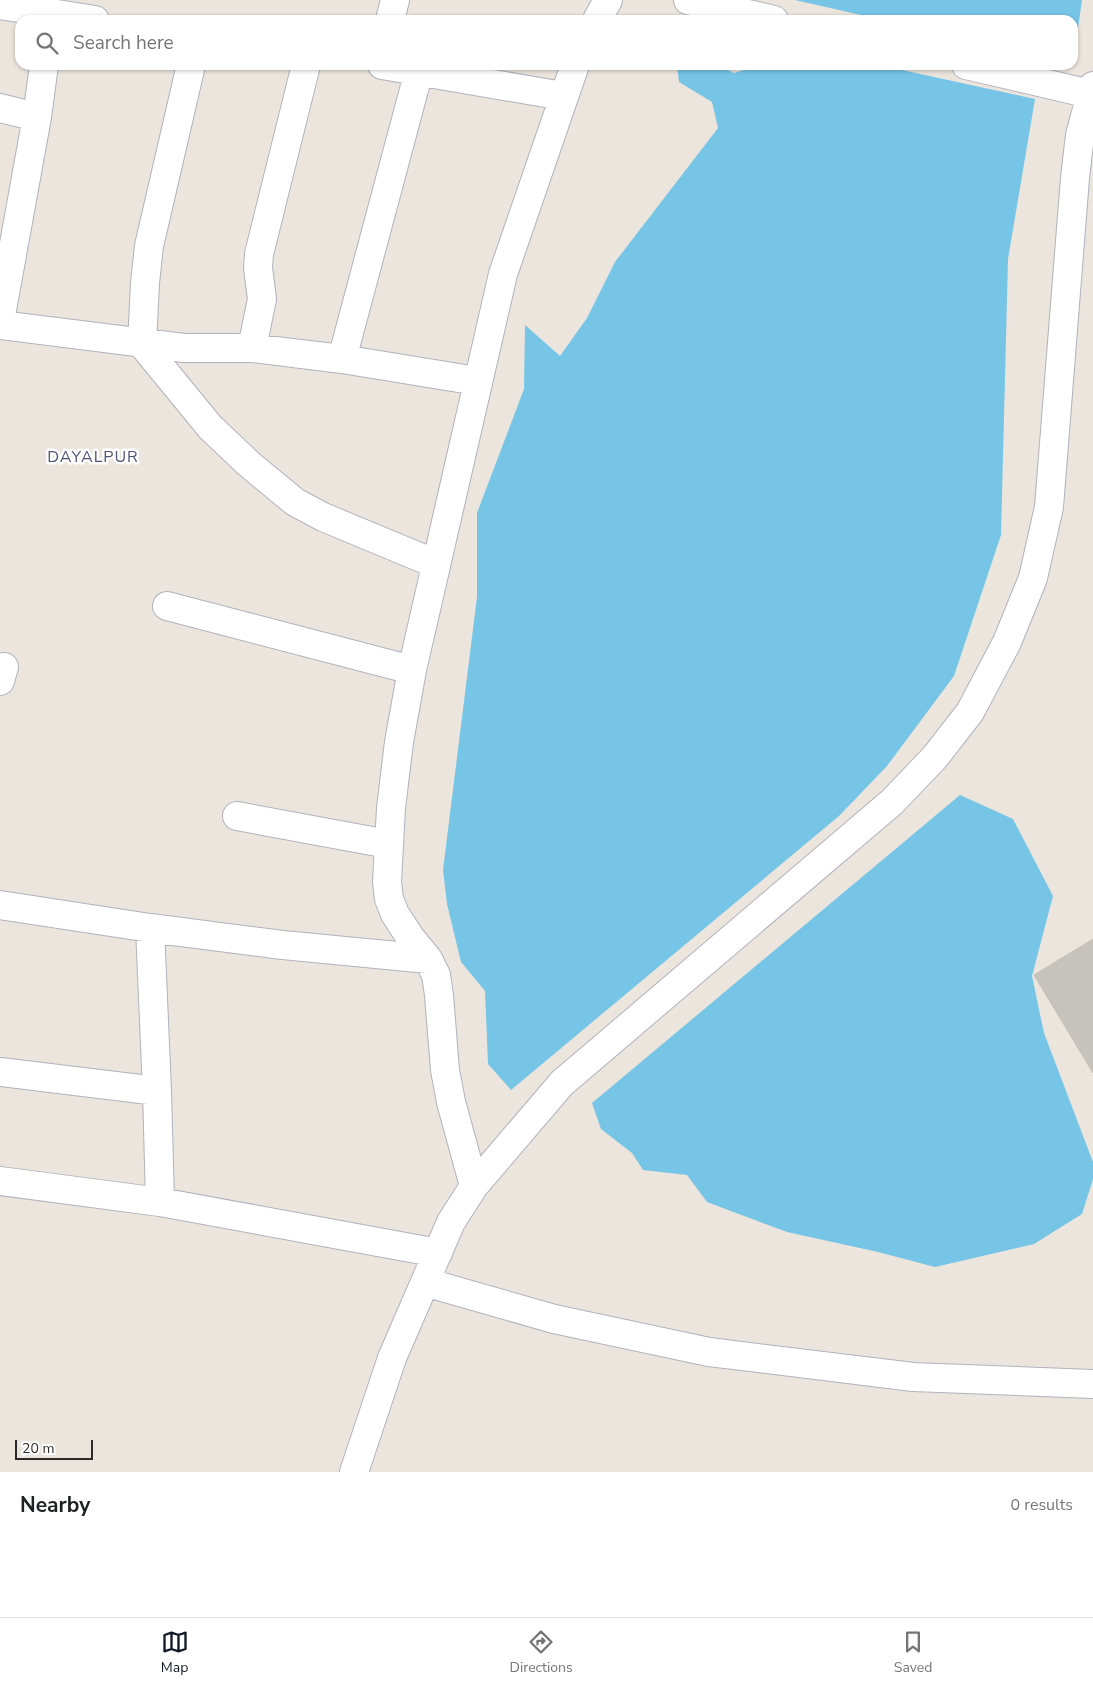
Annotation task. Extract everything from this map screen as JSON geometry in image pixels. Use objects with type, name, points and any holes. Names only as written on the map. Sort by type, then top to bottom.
[{"type":"street","points":[[391,15],[395,0]]},
{"type":"street","points":[[600,15],[608,0]]},
{"type":"street","points":[[688,0],[752,15]]},
{"type":"street","points":[[0,6],[40,15]]},
{"type":"street","points":[[0,321],[11,202],[37,117],[43,70]]},
{"type":"street","points":[[190,70],[149,246],[144,283],[142,344],[210,427],[249,464],[295,502],[330,520],[436,564]]},
{"type":"street","points":[[252,348],[262,299],[258,268],[259,254],[305,70]]},
{"type":"street","points":[[413,70],[563,96]]},
{"type":"street","points":[[474,1186],[451,1102],[442,1048],[436,975],[428,958],[395,914],[389,899],[387,882],[388,844],[394,775],[412,670],[503,274],[573,70]]},
{"type":"street","points":[[354,1472],[392,1358],[451,1222],[474,1186],[562,1082],[892,802],[936,757],[970,712],[1007,642],[1033,578],[1049,507],[1075,178],[1080,135],[1092,90],[991,70]]},
{"type":"street","points":[[342,359],[419,71]]},
{"type":"street","points":[[0,108],[37,117]]},
{"type":"street","points":[[0,325],[184,348],[252,348],[342,359],[478,381]]},
{"type":"street","points":[[167,606],[412,670]]},
{"type":"street","points":[[237,816],[388,844]]},
{"type":"street","points":[[0,905],[150,928],[283,945],[428,958]]},
{"type":"street","points":[[150,928],[160,1202]]},
{"type":"street","points":[[0,1072],[157,1091]]},
{"type":"street","points":[[0,1181],[160,1202],[438,1253]]},
{"type":"street","points":[[425,1282],[554,1319],[709,1352],[913,1377],[1093,1384]]},
{"type":"water","points":[[795,0],[1082,0],[1078,28],[1078,15],[861,15]]},
{"type":"water","points":[[678,70],[728,70],[734,73],[744,70],[902,70],[1035,99],[1008,259],[1001,535],[954,676],[887,766],[839,816],[511,1090],[488,1064],[485,991],[461,962],[447,904],[443,870],[477,597],[477,513],[524,389],[525,325],[560,356],[587,318],[615,262],[718,128],[712,102],[679,82]]},
{"type":"water","points":[[960,795],[1013,819],[1053,896],[1032,976],[1044,1033],[1093,1162],[1093,1179],[1082,1214],[1034,1244],[935,1267],[787,1232],[707,1202],[687,1175],[643,1170],[632,1153],[601,1129],[592,1103]]},
{"type":"building","points":[[1093,939],[1093,1073],[1034,975]]},
{"type":"district","name":"DAYALPUR","points":[[93,456]]}]
